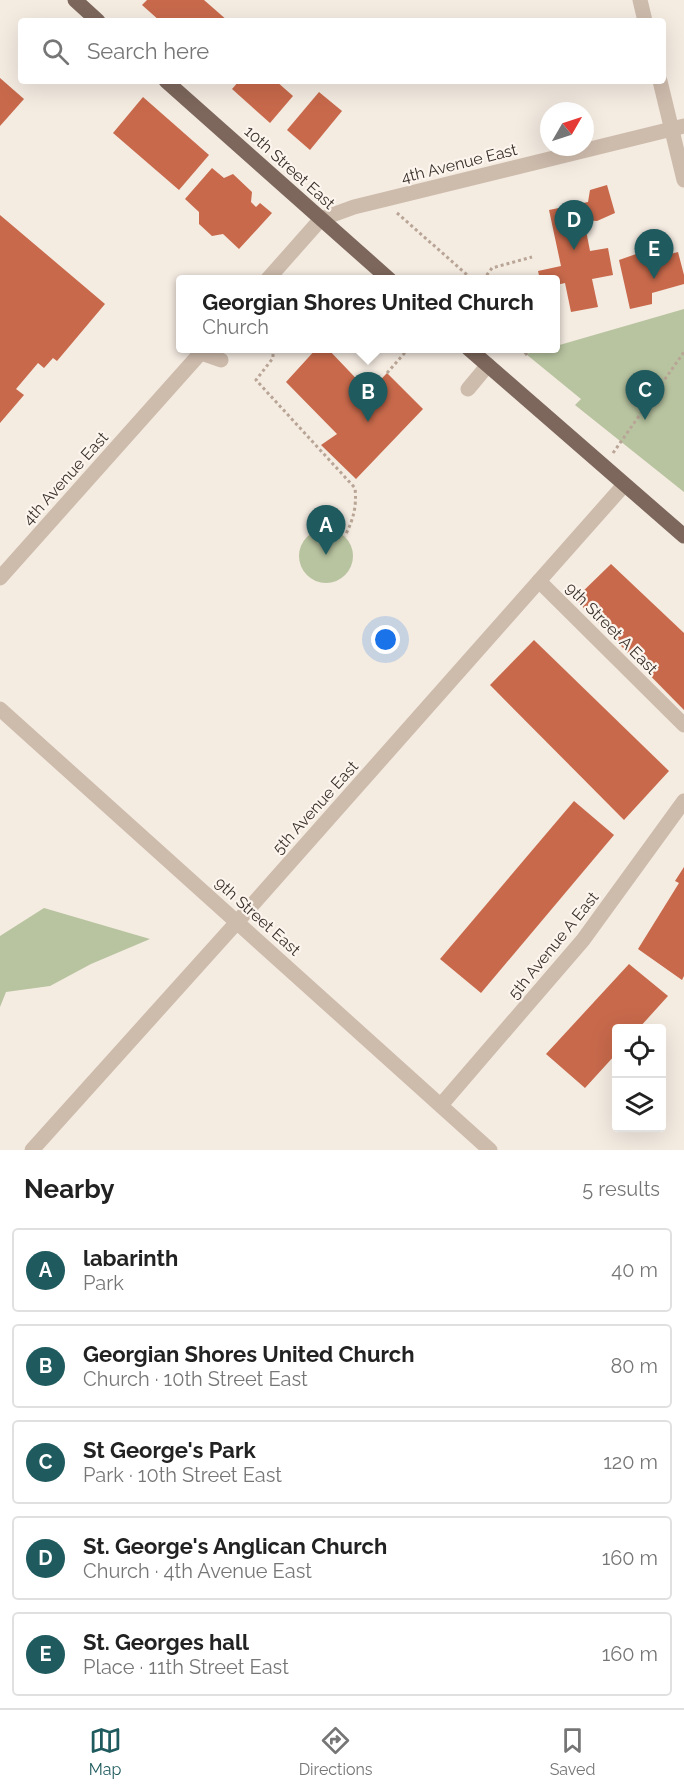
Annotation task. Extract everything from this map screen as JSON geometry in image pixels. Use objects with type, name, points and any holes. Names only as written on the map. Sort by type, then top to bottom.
[{"type":"main road","points":[[75,0],[95,18]]},
{"type":"main road","name":"10th Street East","points":[[169,84],[385,275]]},
{"type":"main road","points":[[474,353],[684,536]]},
{"type":"street","points":[[640,0],[644,18]]},
{"type":"street","points":[[661,84],[678,127],[684,180]]},
{"type":"street","name":"4th Avenue East","points":[[271,275],[321,219],[354,207],[678,127]]},
{"type":"street","name":"4th Avenue East","points":[[0,578],[201,353]]},
{"type":"street","points":[[207,353],[221,360]]},
{"type":"street","points":[[468,389],[488,365]]},
{"type":"street","name":"5th Avenue East","points":[[32,1150],[624,485]]},
{"type":"street","name":"9th Street A East","points":[[539,581],[684,725]]},
{"type":"street","name":"9th Street East","points":[[0,709],[490,1150]]},
{"type":"street","name":"5th Avenue A East","points":[[441,1105],[583,940],[684,801]]},
{"type":"path","points":[[382,201],[468,275]]},
{"type":"path","points":[[486,275],[492,268],[532,257]]},
{"type":"path","points":[[601,465],[614,451],[684,352]]},
{"type":"path","points":[[273,353],[273,357],[256,380],[355,488],[357,504],[352,523],[345,536]]},
{"type":"path","points":[[387,374],[405,353]]},
{"type":"path","points":[[525,353],[528,356],[526,354]]},
{"type":"green space","points":[[684,309],[684,492],[575,405],[581,399],[526,354],[560,353],[560,345]]},
{"type":"green space","points":[[326,529],[336,531],[345,537],[351,546],[353,556],[351,566],[345,575],[336,581],[326,583],[316,581],[307,575],[301,566],[299,556],[301,546],[307,537],[316,531]]},
{"type":"green space","points":[[44,908],[150,939],[91,964],[50,986],[6,992],[0,1007],[0,936]]},
{"type":"building","points":[[147,0],[204,0],[225,18],[157,18],[142,5]]},
{"type":"building","points":[[0,78],[24,99],[0,126]]},
{"type":"building","points":[[236,84],[279,84],[293,96],[270,123],[232,89]]},
{"type":"building","points":[[319,92],[342,111],[310,150],[287,130]]},
{"type":"building","points":[[143,97],[209,155],[179,190],[113,133]]},
{"type":"building","points":[[212,168],[224,178],[233,174],[252,192],[251,202],[256,207],[260,203],[272,213],[239,249],[223,234],[212,236],[199,224],[199,212],[185,199]]},
{"type":"building","points":[[607,185],[615,213],[597,221],[584,220],[590,251],[608,248],[613,275],[592,279],[598,307],[571,312],[565,283],[560,284],[560,275],[539,275],[538,271],[561,266],[549,210],[588,202],[590,190]]},
{"type":"building","points":[[0,215],[105,304],[57,361],[53,358],[44,368],[38,363],[16,389],[24,395],[0,423]]},
{"type":"building","points":[[678,252],[684,284],[652,293],[652,304],[630,309],[619,260],[639,253],[644,261]]},
{"type":"building","points":[[312,353],[332,353],[369,392],[387,373],[423,409],[356,479],[321,445],[337,434],[286,382]]},
{"type":"building","points":[[611,564],[684,633],[684,710],[575,599]]},
{"type":"building","points":[[534,640],[669,771],[624,820],[490,685]]},
{"type":"building","points":[[574,801],[614,835],[481,993],[440,959]]},
{"type":"building","points":[[684,867],[684,976],[682,980],[638,949],[679,883],[675,881]]},
{"type":"building","points":[[629,964],[668,996],[643,1024],[612,1024],[612,1058],[585,1088],[546,1054]]},
{"type":"place","name":"St. George's Anglican Church","points":[[574,250]]},
{"type":"place","name":"St. Georges hall","points":[[654,279]]},
{"type":"place","name":"St George's Park","points":[[645,420]]},
{"type":"place","name":"Georgian Shores United Church","points":[[368,422]]},
{"type":"place","name":"labarinth","points":[[326,555]]}]
